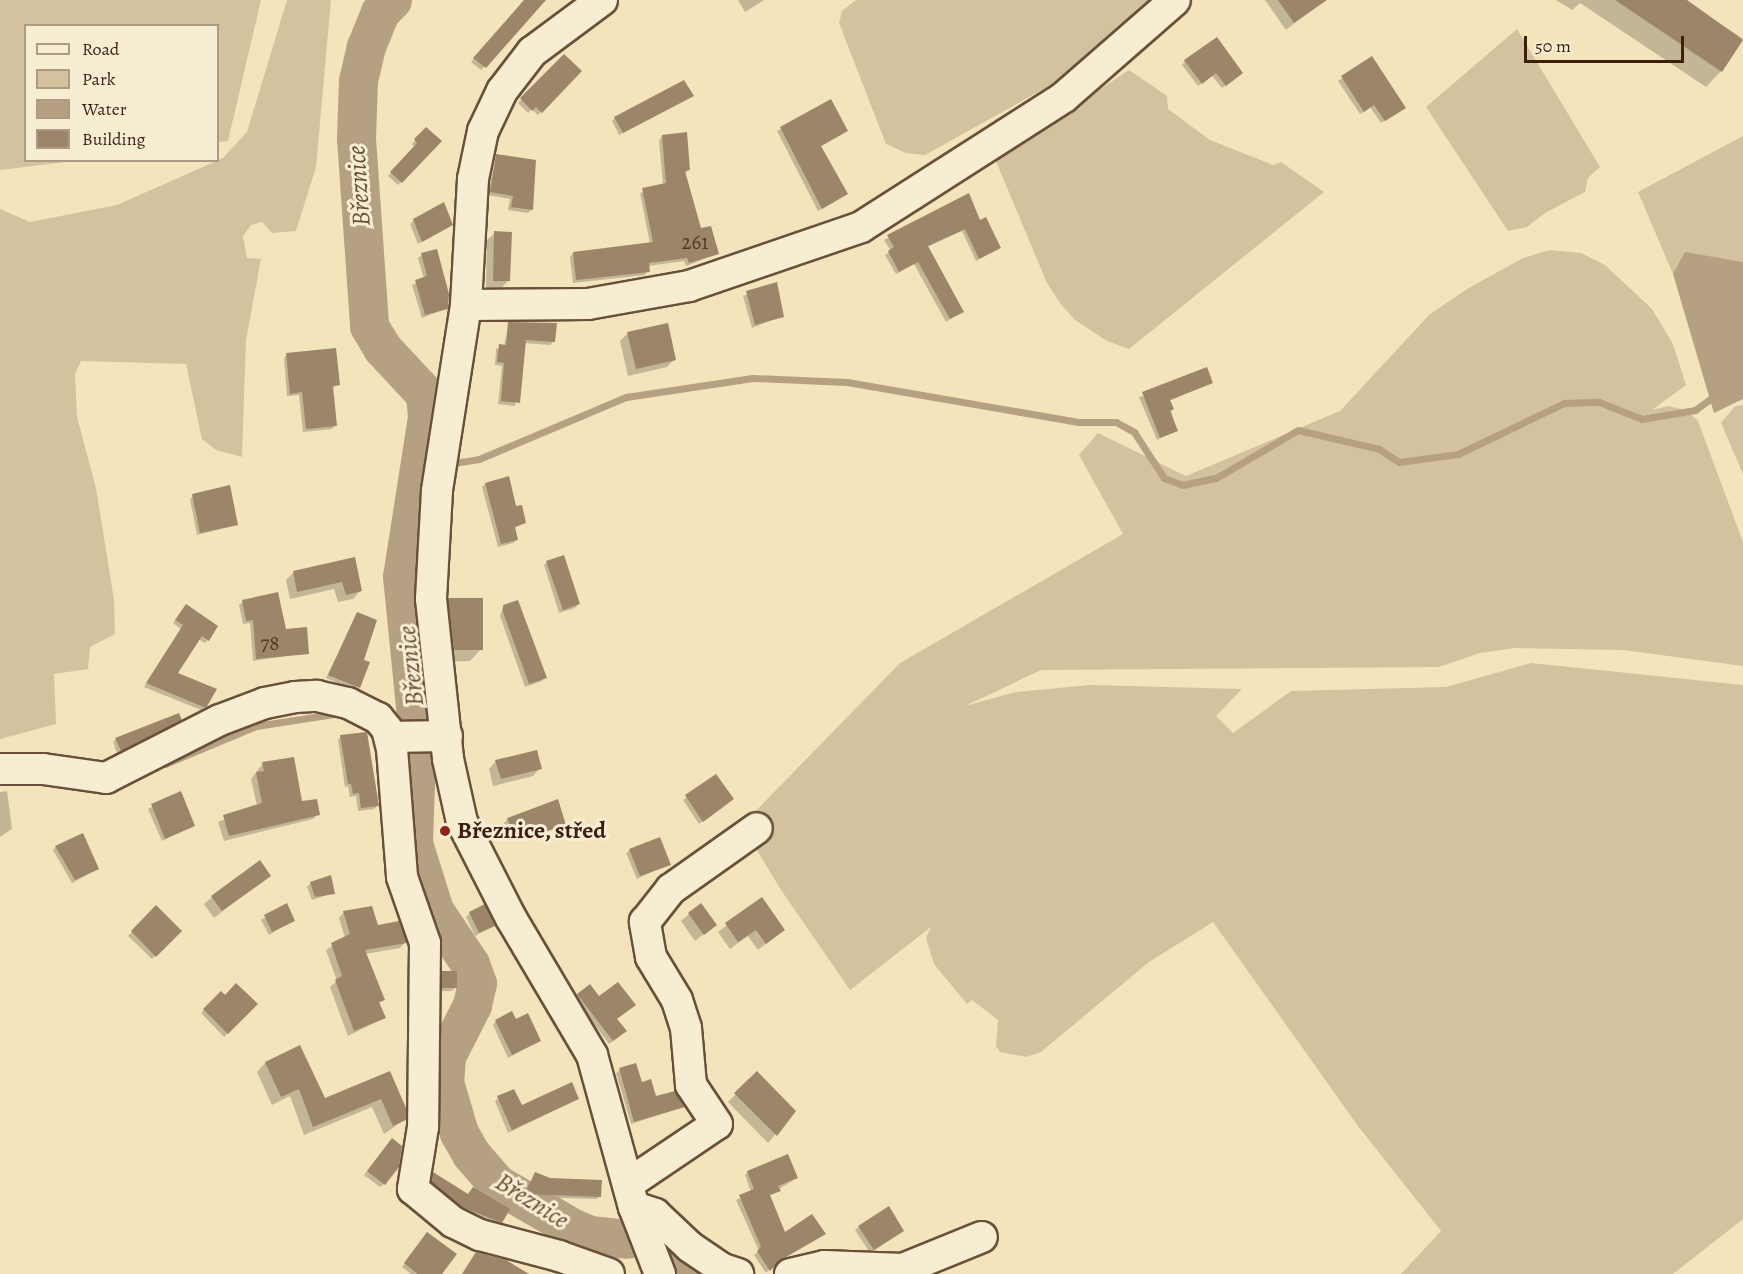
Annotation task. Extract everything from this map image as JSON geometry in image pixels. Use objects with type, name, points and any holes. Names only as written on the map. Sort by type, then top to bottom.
[{"type":"street","points":[[602,0],[532,52],[491,111],[474,179],[466,305],[437,491],[431,599],[418,736],[397,789],[398,856],[425,943],[423,1127],[413,1189],[453,1222],[480,1235],[559,1256],[609,1274]]},
{"type":"street","points":[[466,305],[588,304],[689,286],[861,227],[1064,97],[1175,0]]},
{"type":"street","points":[[0,769],[43,769],[106,778],[220,720],[266,703],[295,697],[330,698],[361,707],[378,718],[418,736],[455,801],[468,837],[592,1055],[631,1196],[660,1274]]},
{"type":"street","points":[[631,1196],[717,1124],[691,1084],[686,1028],[678,1000],[651,957],[645,922],[671,889],[757,828]]},
{"type":"street","points":[[631,1196],[655,1214],[690,1247],[723,1269],[738,1274]]},
{"type":"street","points":[[790,1274],[824,1266],[903,1269],[982,1238]]},
{"type":"green space","points":[[0,0],[261,0],[228,141],[219,142],[219,24],[24,24],[24,162],[66,162],[0,170]]},
{"type":"green space","points":[[287,0],[331,0],[316,167],[296,231],[272,233],[262,222],[251,225],[243,236],[247,258],[261,259],[246,340],[242,457],[216,450],[202,439],[186,364],[81,361],[75,374],[77,417],[96,488],[114,600],[115,634],[90,647],[88,669],[54,674],[56,724],[0,739],[0,209],[30,222],[117,205],[214,162],[219,162],[247,132]]},
{"type":"green space","points":[[856,0],[1158,0],[1049,86],[925,155],[906,153],[886,144],[839,23],[842,11]]},
{"type":"green space","points":[[1517,29],[1600,167],[1588,178],[1585,192],[1545,213],[1527,227],[1508,231],[1426,107]]},
{"type":"green space","points":[[1129,70],[1167,96],[1168,109],[1210,140],[1273,165],[1281,162],[1324,192],[1129,349],[1107,341],[1075,320],[1060,303],[1047,283],[995,159]]},
{"type":"green space","points":[[1743,136],[1743,262],[1686,253],[1673,274],[1638,192]]},
{"type":"green space","points":[[1550,250],[1581,253],[1605,265],[1652,309],[1673,344],[1686,385],[1652,410],[1668,406],[1686,410],[1698,421],[1743,542],[1743,666],[1623,650],[1515,648],[1480,653],[1439,667],[1041,670],[965,706],[1016,692],[1090,685],[1242,689],[1216,716],[1233,733],[1291,691],[1446,687],[1531,663],[1743,685],[1743,1219],[1673,1274],[1401,1274],[1441,1231],[1358,1126],[1213,922],[1149,962],[1041,1052],[1026,1057],[1000,1052],[996,1046],[998,1020],[972,1000],[967,1004],[934,964],[926,938],[931,927],[850,990],[781,890],[758,852],[746,821],[900,663],[1123,534],[1079,455],[1098,433],[1186,476],[1340,411],[1429,315],[1467,289],[1523,258]]},
{"type":"green space","points":[[1743,405],[1743,474],[1721,423],[1735,406]]},
{"type":"water","points":[[1685,252],[1743,262],[1743,399],[1714,413],[1673,274]]},
{"type":"building","points":[[524,0],[546,0],[486,68],[473,58]]},
{"type":"building","points":[[1278,0],[1327,0],[1294,23]]},
{"type":"building","points":[[1615,0],[1687,0],[1743,40],[1722,72]]},
{"type":"building","points":[[1217,37],[1243,73],[1226,86],[1216,73],[1202,84],[1184,60]]},
{"type":"building","points":[[564,54],[582,71],[542,113],[536,107],[532,111],[520,98]]},
{"type":"building","points":[[1372,56],[1406,108],[1385,121],[1374,105],[1364,112],[1341,76]]},
{"type":"building","points":[[684,80],[694,96],[623,133],[614,117]]},
{"type":"building","points":[[831,99],[848,131],[821,146],[848,194],[822,209],[780,127]]},
{"type":"building","points":[[426,127],[442,141],[402,183],[390,172],[417,143],[414,139]]},
{"type":"building","points":[[687,132],[690,170],[685,171],[701,228],[711,226],[719,254],[689,263],[687,258],[649,263],[650,272],[576,280],[573,252],[653,242],[642,188],[666,183],[662,135]]},
{"type":"building","points":[[496,154],[536,160],[533,210],[511,207],[513,196],[490,192]]},
{"type":"building","points":[[969,193],[980,220],[986,217],[1001,248],[979,259],[965,229],[928,246],[964,312],[950,319],[918,262],[899,272],[888,251],[894,247],[887,235]]},
{"type":"building","points":[[444,202],[453,225],[422,242],[413,219]]},
{"type":"building","points":[[494,231],[512,232],[510,281],[493,281]]},
{"type":"building","points":[[437,249],[449,294],[448,309],[425,315],[415,280],[427,276],[421,253]]},
{"type":"building","points":[[777,282],[784,317],[755,325],[746,291]]},
{"type":"building","points":[[508,322],[557,323],[555,342],[526,340],[520,403],[501,401],[504,363],[497,362],[499,344],[506,345]]},
{"type":"building","points":[[668,323],[676,360],[636,369],[627,332]]},
{"type":"building","points":[[336,348],[340,385],[333,386],[337,426],[306,429],[302,392],[290,394],[286,353]]},
{"type":"building","points":[[1207,367],[1213,383],[1170,400],[1174,409],[1170,411],[1178,431],[1160,438],[1142,392]]},
{"type":"building","points":[[509,476],[516,506],[522,505],[526,523],[515,527],[518,540],[501,544],[485,483]]},
{"type":"building","points":[[230,485],[238,525],[200,533],[192,494]]},
{"type":"building","points":[[564,555],[580,604],[563,610],[546,561]]},
{"type":"building","points":[[355,557],[362,591],[346,595],[342,582],[297,592],[293,571]]},
{"type":"building","points":[[278,592],[286,629],[307,627],[309,654],[256,659],[253,620],[246,621],[242,600]]},
{"type":"building","points":[[448,598],[483,598],[483,650],[454,650]]},
{"type":"building","points":[[518,600],[547,678],[529,684],[503,612],[503,605]]},
{"type":"building","points":[[186,604],[218,626],[209,641],[202,636],[178,673],[217,689],[206,708],[146,683],[183,625],[175,620]]},
{"type":"building","points":[[357,612],[377,620],[364,660],[370,662],[360,688],[328,675]]},
{"type":"building","points":[[179,713],[182,720],[121,751],[115,738]]},
{"type":"building","points":[[367,732],[379,806],[361,808],[359,793],[353,794],[351,784],[348,784],[340,735]]},
{"type":"building","points":[[537,750],[542,769],[501,779],[495,760]]},
{"type":"building","points":[[294,757],[302,801],[317,799],[320,815],[229,836],[223,815],[262,803],[256,772],[264,771],[262,762]]},
{"type":"building","points":[[716,774],[734,799],[703,822],[685,795]]},
{"type":"building","points":[[181,791],[195,826],[165,839],[151,804]]},
{"type":"building","points":[[558,799],[566,825],[529,837],[527,830],[513,835],[507,818]]},
{"type":"building","points":[[83,833],[99,869],[75,880],[55,846]]},
{"type":"building","points":[[660,837],[671,865],[640,876],[629,849]]},
{"type":"building","points":[[260,860],[271,876],[222,911],[211,896]]},
{"type":"building","points":[[331,875],[335,894],[315,897],[310,882]]},
{"type":"building","points":[[762,897],[785,930],[766,944],[756,930],[738,942],[725,923]]},
{"type":"building","points":[[287,903],[295,921],[272,932],[264,915]]},
{"type":"building","points":[[701,903],[717,925],[704,935],[688,913]]},
{"type":"building","points":[[485,904],[495,926],[479,933],[469,912]]},
{"type":"building","points":[[156,905],[182,931],[156,957],[131,931]]},
{"type":"building","points":[[372,906],[378,925],[399,921],[407,943],[365,950],[385,1000],[379,1002],[386,1018],[354,1031],[335,980],[342,976],[331,943],[350,934],[343,911]]},
{"type":"building","points":[[442,971],[457,971],[457,988],[442,988]]},
{"type":"building","points":[[618,982],[636,1005],[617,1019],[627,1031],[613,1041],[577,994],[590,984],[599,996]]},
{"type":"building","points":[[236,983],[258,1004],[228,1034],[203,1009],[221,991],[225,995]]},
{"type":"building","points":[[512,1011],[516,1019],[528,1013],[541,1041],[512,1055],[495,1020]]},
{"type":"building","points":[[300,1045],[325,1098],[390,1071],[406,1108],[406,1120],[393,1126],[381,1099],[313,1127],[299,1089],[281,1097],[265,1062]]},
{"type":"building","points":[[636,1063],[642,1082],[651,1079],[656,1096],[675,1091],[685,1107],[634,1122],[619,1068]]},
{"type":"building","points":[[757,1071],[796,1111],[777,1136],[734,1093]]},
{"type":"building","points":[[572,1082],[579,1099],[512,1130],[497,1096],[514,1089],[522,1105]]},
{"type":"building","points":[[392,1138],[402,1146],[399,1167],[385,1185],[367,1171]]},
{"type":"building","points":[[788,1154],[798,1178],[778,1186],[781,1191],[770,1195],[785,1232],[812,1214],[826,1234],[779,1261],[770,1271],[757,1251],[761,1247],[739,1195],[754,1189],[747,1171]]},
{"type":"building","points":[[433,1172],[468,1194],[473,1187],[510,1209],[502,1223],[462,1207],[432,1182]]},
{"type":"building","points":[[535,1172],[550,1178],[602,1180],[601,1197],[525,1194]]},
{"type":"building","points":[[889,1206],[904,1231],[874,1250],[858,1226]]},
{"type":"building","points":[[427,1232],[457,1254],[442,1274],[418,1274],[404,1263]]},
{"type":"building","points":[[476,1252],[506,1260],[529,1274],[462,1274]]},
{"type":"waterway","name":"Březnice","points":[[392,0],[380,12],[366,46],[358,80],[356,138],[369,326],[383,349],[425,394],[427,417],[402,576],[417,727],[413,843],[434,910],[470,964],[477,983],[472,1005],[446,1056],[444,1082],[459,1133],[471,1154],[497,1184],[573,1228],[590,1235],[627,1239]]},
{"type":"waterway","points":[[448,464],[479,459],[626,397],[753,378],[847,382],[1079,422],[1116,422],[1134,432],[1164,478],[1182,485],[1216,478],[1298,430],[1379,449],[1399,462],[1458,454],[1564,403],[1599,402],[1642,419],[1695,410],[1717,394]]},
{"type":"waterway","points":[[419,469],[434,467]]},
{"type":"waterway","points":[[165,764],[256,726],[340,713]]},
{"type":"waterway","points":[[401,718],[415,725]]},
{"type":"waterway","name":"Březnice","points":[[656,1241],[673,1249],[700,1274]]},
{"type":"place","name":"Březnice, střed","points":[[445,831]]}]
